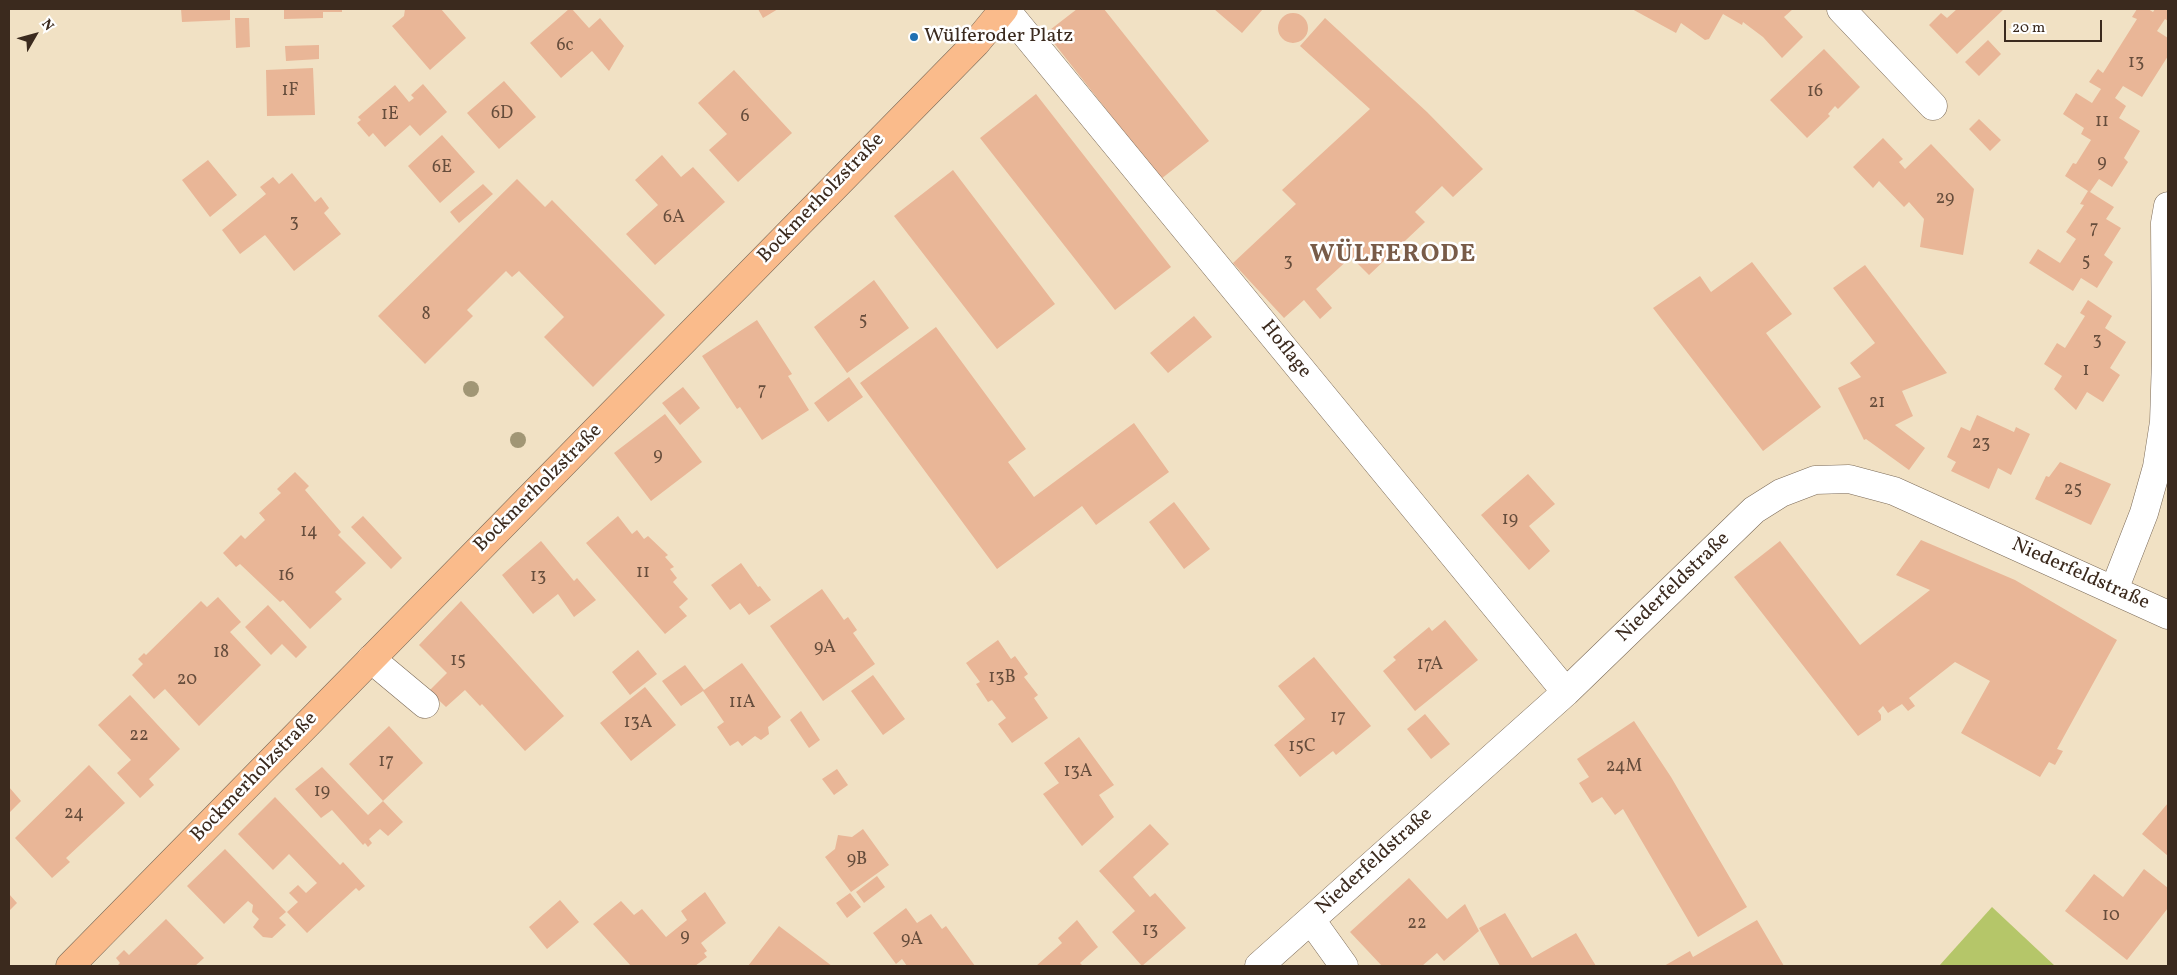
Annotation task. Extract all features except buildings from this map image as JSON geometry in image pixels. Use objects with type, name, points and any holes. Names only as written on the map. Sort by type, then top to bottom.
[{"type":"main road","name":"Bockmerholzstraße","points":[[70,966],[976,43],[1004,9]]},
{"type":"street","name":"Hoflage","points":[[1004,9],[1566,692]]},
{"type":"street","points":[[1841,9],[1933,106]]},
{"type":"street","points":[[2114,590],[2144,513],[2157,466],[2164,422],[2166,359],[2165,223],[2168,206]]},
{"type":"street","name":"Niederfeldstraße","points":[[1259,966],[1566,692],[1754,510],[1781,493],[1815,480],[1849,479],[1894,491],[2168,615]]},
{"type":"street","points":[[372,659],[425,704]]},
{"type":"street","points":[[1311,920],[1344,966]]},
{"type":"green space","points":[[1992,907],[2055,966],[1939,966]]},
{"type":"place","name":"Wülferoder Platz","points":[[914,37]]},
{"type":"district","name":"WÜLFERODE","points":[[1393,256]]}]
